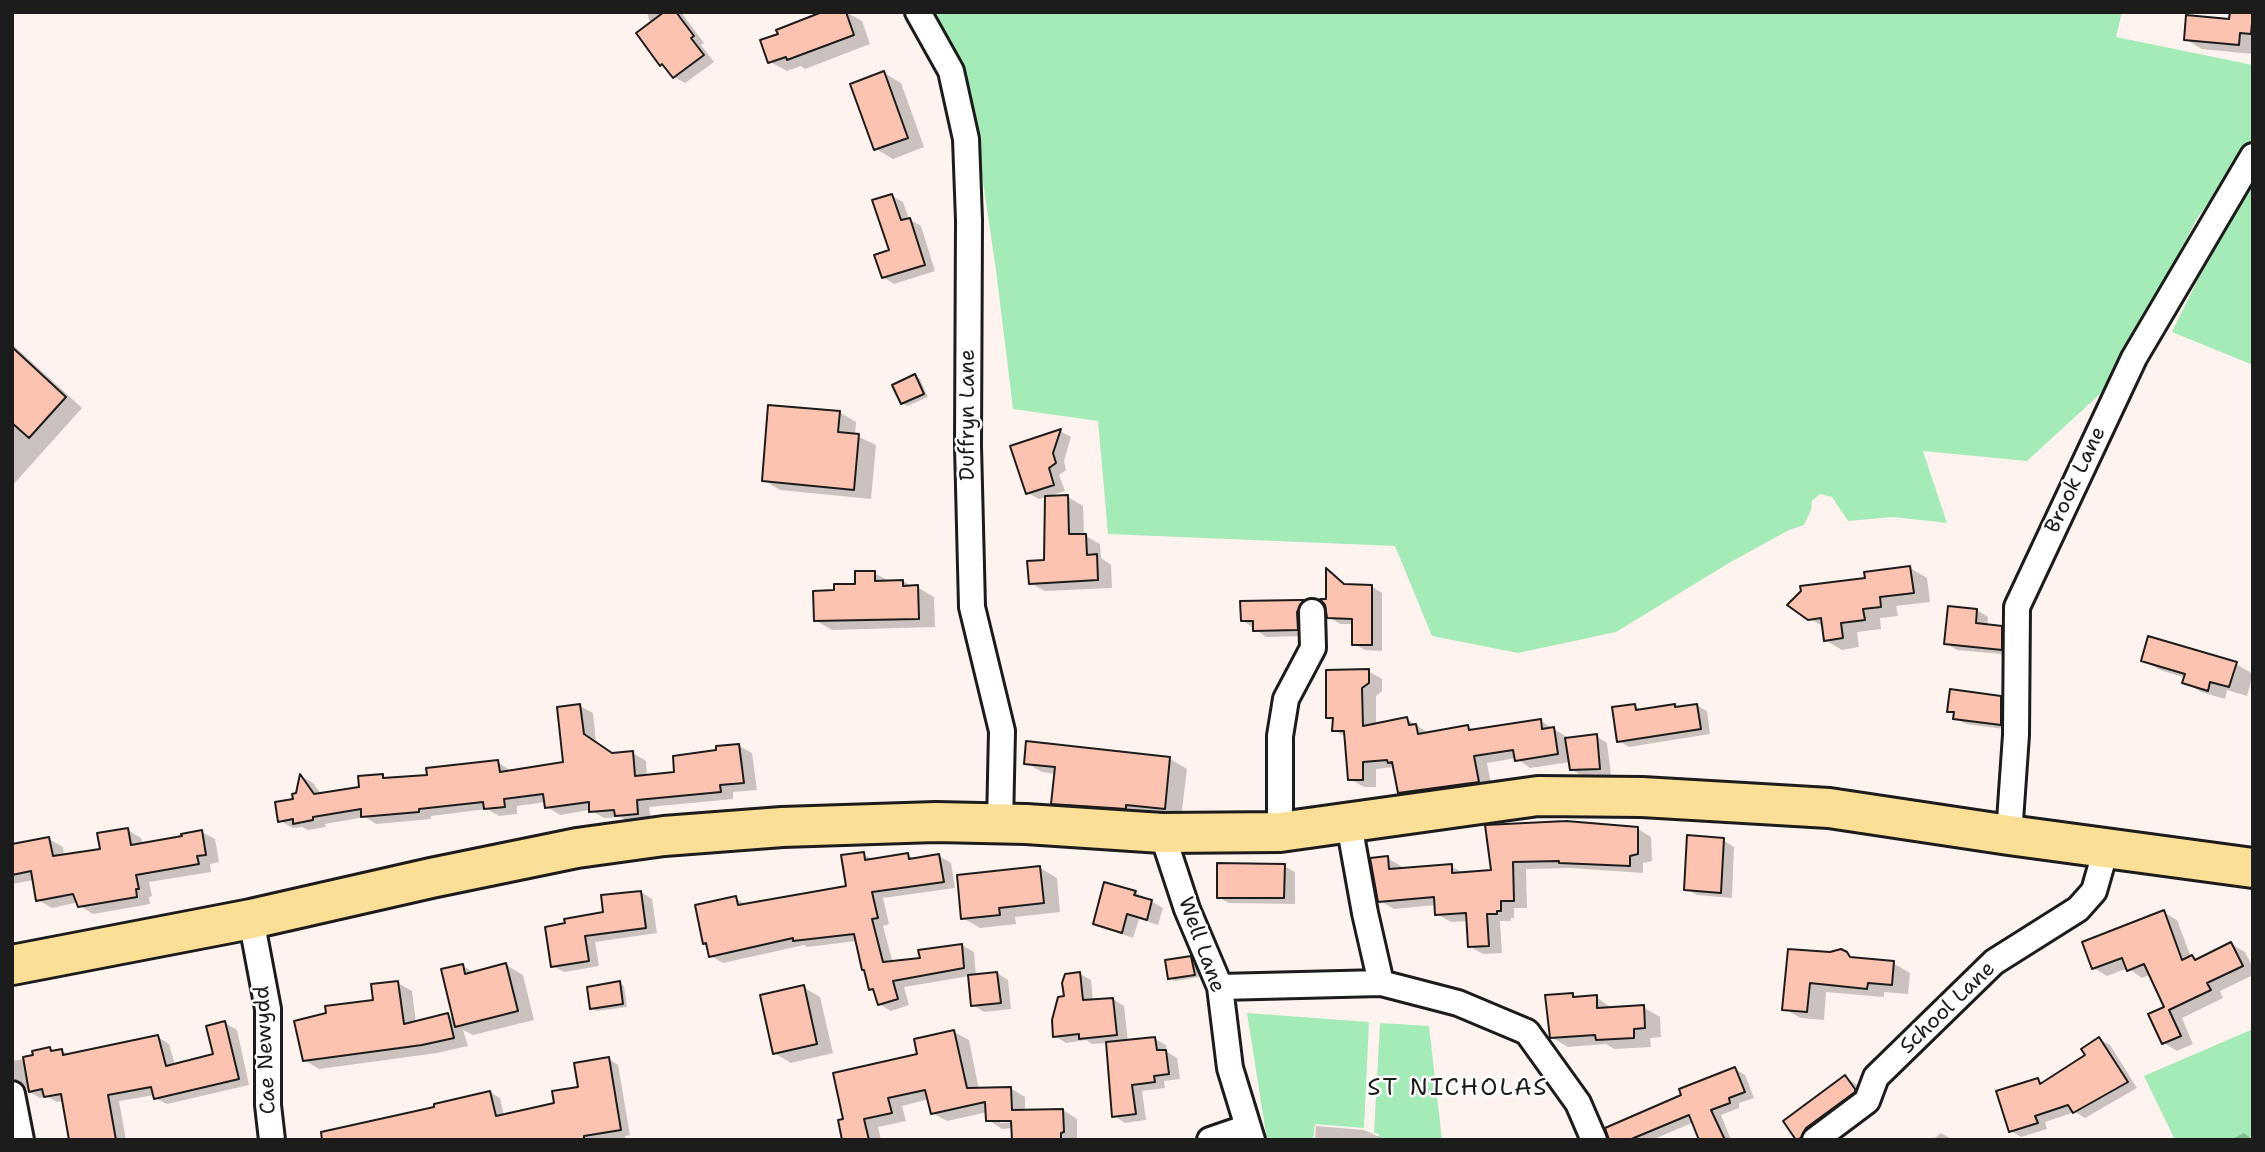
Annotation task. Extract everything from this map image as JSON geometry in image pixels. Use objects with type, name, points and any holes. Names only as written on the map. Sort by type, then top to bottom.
[{"type":"main road","points":[[12,965],[251,919],[444,875],[618,841],[782,827],[899,823],[1000,824],[1162,833],[1280,832],[1538,796],[1642,797],[1829,808],[2253,869]]},
{"type":"street","name":"Duffryn Lane","points":[[918,12],[951,71],[966,139],[970,220],[968,446],[972,607],[1002,732],[1000,824]]},
{"type":"street","name":"Brook Lane","points":[[2009,835],[2016,735],[2017,607],[2134,358],[2253,156]]},
{"type":"street","points":[[1280,832],[1280,736],[1286,699],[1313,648],[1312,612]]},
{"type":"street","points":[[1349,824],[1381,983]]},
{"type":"street","name":"Well Lane","points":[[1162,833],[1187,909],[1220,987],[1230,1068],[1250,1133]]},
{"type":"street","name":"School Lane","points":[[1815,1140],[1867,1101],[1876,1077],[1994,962],[2078,909],[2094,891],[2106,849]]},
{"type":"street","name":"Cae Newydd","points":[[251,919],[268,1009],[268,1105],[272,1140]]},
{"type":"street","points":[[1220,987],[1381,983],[1458,1003],[1527,1032],[1578,1103],[1594,1140]]},
{"type":"street","points":[[12,1094],[21,1140]]},
{"type":"street","points":[[1210,1140],[1250,1133]]},
{"type":"green space","points":[[935,12],[2122,12],[2116,37],[2253,65],[2253,141],[2196,220],[2112,383],[2027,461],[1923,451],[1947,523],[1893,517],[1848,521],[1832,497],[1820,494],[1812,501],[1804,525],[1789,530],[1729,563],[1616,632],[1518,653],[1432,636],[1395,546],[1108,534],[1098,421],[1013,409],[975,128],[962,64]]},
{"type":"green space","points":[[2253,167],[2253,365],[2172,332]]},
{"type":"green space","points":[[1247,1013],[1369,1022],[1364,1128],[1315,1124],[1313,1140],[1267,1140]]},
{"type":"green space","points":[[1380,1023],[1429,1026],[1442,1140],[1378,1140],[1379,1134],[1374,1133]]},
{"type":"green space","points":[[2253,1029],[2253,1140],[2175,1140],[2144,1076]]},
{"type":"building","points":[[664,12],[676,12],[704,55],[673,78],[662,64],[660,66],[636,33]]},
{"type":"building","points":[[822,12],[846,12],[854,35],[787,60],[786,57],[768,63],[760,40],[778,34],[776,30]]},
{"type":"building","points":[[2230,12],[2253,12],[2251,34],[2240,33],[2239,45],[2184,40],[2186,15],[2229,19]]},
{"type":"building","points":[[884,71],[908,138],[874,150],[850,84]]},
{"type":"building","points":[[892,194],[901,220],[910,218],[925,265],[882,278],[874,255],[889,250],[872,200]]},
{"type":"building","points":[[12,347],[66,397],[29,438],[12,423]]},
{"type":"building","points":[[915,374],[924,394],[901,404],[892,385]]},
{"type":"building","points":[[768,405],[840,411],[838,432],[859,434],[854,490],[762,481]]},
{"type":"building","points":[[1061,429],[1053,453],[1056,463],[1049,468],[1054,485],[1026,494],[1010,446]]},
{"type":"building","points":[[1068,495],[1069,534],[1086,534],[1087,555],[1097,554],[1098,580],[1029,584],[1027,561],[1044,560],[1045,496]]},
{"type":"building","points":[[1910,566],[1914,593],[1880,597],[1881,607],[1863,609],[1865,620],[1841,623],[1843,638],[1824,641],[1821,618],[1808,620],[1787,605],[1801,591],[1800,586],[1865,578],[1864,572]]},
{"type":"building","points":[[1326,568],[1344,584],[1372,585],[1372,645],[1352,645],[1352,619],[1327,618],[1325,605],[1320,599],[1326,599]]},
{"type":"building","points":[[855,571],[875,571],[875,581],[903,580],[903,586],[918,585],[919,619],[814,621],[813,591],[834,590],[834,584],[855,584]]},
{"type":"building","points":[[1304,600],[1297,612],[1298,630],[1253,631],[1253,621],[1241,621],[1240,601]]},
{"type":"building","points":[[1948,606],[1977,609],[1976,623],[2002,626],[2002,650],[1944,644]]},
{"type":"building","points":[[2148,636],[2237,662],[2229,687],[2210,682],[2208,691],[2182,683],[2185,674],[2141,661]]},
{"type":"building","points":[[1369,669],[1369,683],[1362,688],[1363,726],[1407,717],[1409,725],[1416,724],[1418,734],[1468,725],[1469,730],[1541,719],[1542,729],[1554,727],[1558,754],[1515,761],[1513,750],[1474,756],[1479,782],[1398,793],[1392,762],[1388,763],[1387,760],[1363,762],[1363,780],[1348,780],[1344,731],[1332,731],[1333,718],[1326,718],[1326,670]]},
{"type":"building","points":[[1950,689],[2001,696],[2001,725],[1953,719],[1954,712],[1947,712]]},
{"type":"building","points":[[580,704],[584,734],[612,753],[633,751],[635,776],[674,772],[673,756],[716,750],[716,746],[739,744],[744,783],[720,785],[721,792],[637,800],[638,814],[615,816],[614,810],[589,812],[589,802],[545,808],[543,794],[504,799],[505,807],[484,809],[483,802],[419,809],[419,812],[361,817],[361,809],[313,817],[313,820],[293,824],[293,819],[278,822],[275,802],[293,799],[292,794],[296,793],[300,774],[314,794],[359,787],[358,776],[383,774],[383,778],[427,775],[426,768],[498,760],[500,772],[563,762],[557,707]]},
{"type":"building","points":[[1635,704],[1636,710],[1675,704],[1675,707],[1697,704],[1701,729],[1617,742],[1612,707]]},
{"type":"building","points":[[1597,734],[1600,769],[1570,770],[1565,738]]},
{"type":"building","points":[[1026,741],[1170,757],[1165,809],[1126,805],[1126,809],[1051,804],[1055,767],[1024,764]]},
{"type":"building","points":[[1566,821],[1638,827],[1638,854],[1630,856],[1630,866],[1559,861],[1513,862],[1514,901],[1501,901],[1501,911],[1487,914],[1489,946],[1468,947],[1466,913],[1435,915],[1434,897],[1378,902],[1370,858],[1388,856],[1389,869],[1452,864],[1452,873],[1491,870],[1485,825]]},
{"type":"building","points":[[128,828],[131,845],[202,830],[206,855],[197,856],[199,864],[136,875],[139,889],[136,889],[137,897],[78,907],[73,894],[36,901],[31,871],[12,875],[12,844],[49,837],[53,856],[100,849],[97,833]]},
{"type":"building","points":[[1687,835],[1724,838],[1721,893],[1684,890]]},
{"type":"building","points":[[864,852],[865,860],[908,853],[909,859],[939,854],[944,882],[872,892],[878,918],[872,919],[883,962],[920,958],[918,950],[962,944],[964,968],[893,981],[898,999],[878,1005],[873,989],[869,990],[862,970],[854,934],[793,941],[793,938],[709,957],[706,943],[703,944],[695,905],[736,896],[738,905],[846,886],[841,855]]},
{"type":"building","points":[[1217,863],[1285,864],[1284,898],[1217,898]]},
{"type":"building","points":[[1040,866],[1044,903],[999,908],[1000,915],[961,919],[957,875]]},
{"type":"building","points":[[1104,882],[1136,891],[1134,895],[1152,900],[1147,920],[1127,914],[1122,933],[1093,924]]},
{"type":"building","points":[[641,891],[646,928],[585,936],[589,961],[551,967],[545,927],[565,923],[564,919],[603,912],[601,895]]},
{"type":"building","points":[[2164,910],[2182,960],[2192,955],[2195,960],[2231,942],[2243,966],[2207,983],[2211,990],[2169,1010],[2181,1036],[2162,1044],[2148,1014],[2164,1007],[2144,964],[2127,971],[2122,958],[2092,969],[2082,942]]},
{"type":"building","points":[[1788,949],[1830,952],[1841,949],[1850,957],[1894,961],[1892,985],[1868,983],[1867,989],[1810,983],[1807,1012],[1782,1010]]},
{"type":"building","points":[[1191,956],[1195,975],[1168,979],[1165,960]]},
{"type":"building","points":[[506,963],[518,1011],[455,1027],[441,969],[463,964],[465,974]]},
{"type":"building","points":[[997,972],[1001,1003],[971,1006],[968,975]]},
{"type":"building","points":[[1080,972],[1083,1000],[1113,998],[1117,1035],[1079,1039],[1079,1034],[1053,1037],[1052,1020],[1058,997],[1064,996],[1062,983],[1065,974]]},
{"type":"building","points":[[398,981],[404,1024],[448,1013],[454,1038],[422,1045],[303,1061],[294,1021],[326,1013],[325,1006],[373,1000],[371,984]]},
{"type":"building","points":[[620,981],[623,1004],[590,1009],[587,987]]},
{"type":"building","points":[[804,985],[817,1044],[773,1054],[760,995]]},
{"type":"building","points":[[1573,993],[1573,997],[1597,995],[1597,1008],[1644,1005],[1645,1028],[1634,1029],[1634,1038],[1596,1040],[1595,1035],[1550,1038],[1545,995]]},
{"type":"building","points":[[225,1021],[239,1079],[154,1099],[151,1087],[108,1095],[116,1140],[69,1140],[61,1094],[44,1097],[42,1089],[29,1092],[23,1057],[33,1055],[32,1051],[50,1047],[51,1051],[62,1049],[63,1055],[158,1035],[166,1066],[213,1054],[206,1026]]},
{"type":"building","points":[[954,1030],[967,1088],[1011,1087],[1012,1110],[1063,1109],[1064,1132],[1061,1133],[1061,1140],[1012,1140],[1011,1121],[986,1121],[985,1102],[931,1114],[925,1090],[888,1098],[892,1113],[864,1119],[869,1140],[842,1140],[838,1120],[843,1119],[833,1073],[917,1054],[914,1039]]},
{"type":"building","points":[[1155,1037],[1157,1050],[1166,1050],[1169,1074],[1154,1076],[1155,1082],[1132,1085],[1136,1114],[1112,1117],[1106,1042]]},
{"type":"building","points":[[2099,1037],[2128,1082],[2073,1113],[2068,1105],[2035,1116],[2038,1123],[2009,1132],[1996,1091],[2038,1078],[2040,1084],[2085,1055],[2081,1049]]},
{"type":"building","points":[[609,1057],[621,1130],[584,1136],[584,1140],[322,1140],[321,1132],[434,1107],[434,1104],[490,1091],[496,1116],[554,1103],[552,1091],[578,1087],[574,1063]]},
{"type":"building","points":[[1735,1067],[1745,1092],[1729,1098],[1730,1103],[1711,1110],[1725,1140],[1699,1140],[1689,1115],[1629,1140],[1609,1140],[1605,1128],[1681,1095],[1679,1089]]},
{"type":"building","points":[[1845,1075],[1855,1092],[1806,1128],[1801,1138],[1796,1140],[1783,1121]]},
{"type":"district","name":"ST NICHOLAS","points":[[1458,1089]]}]
